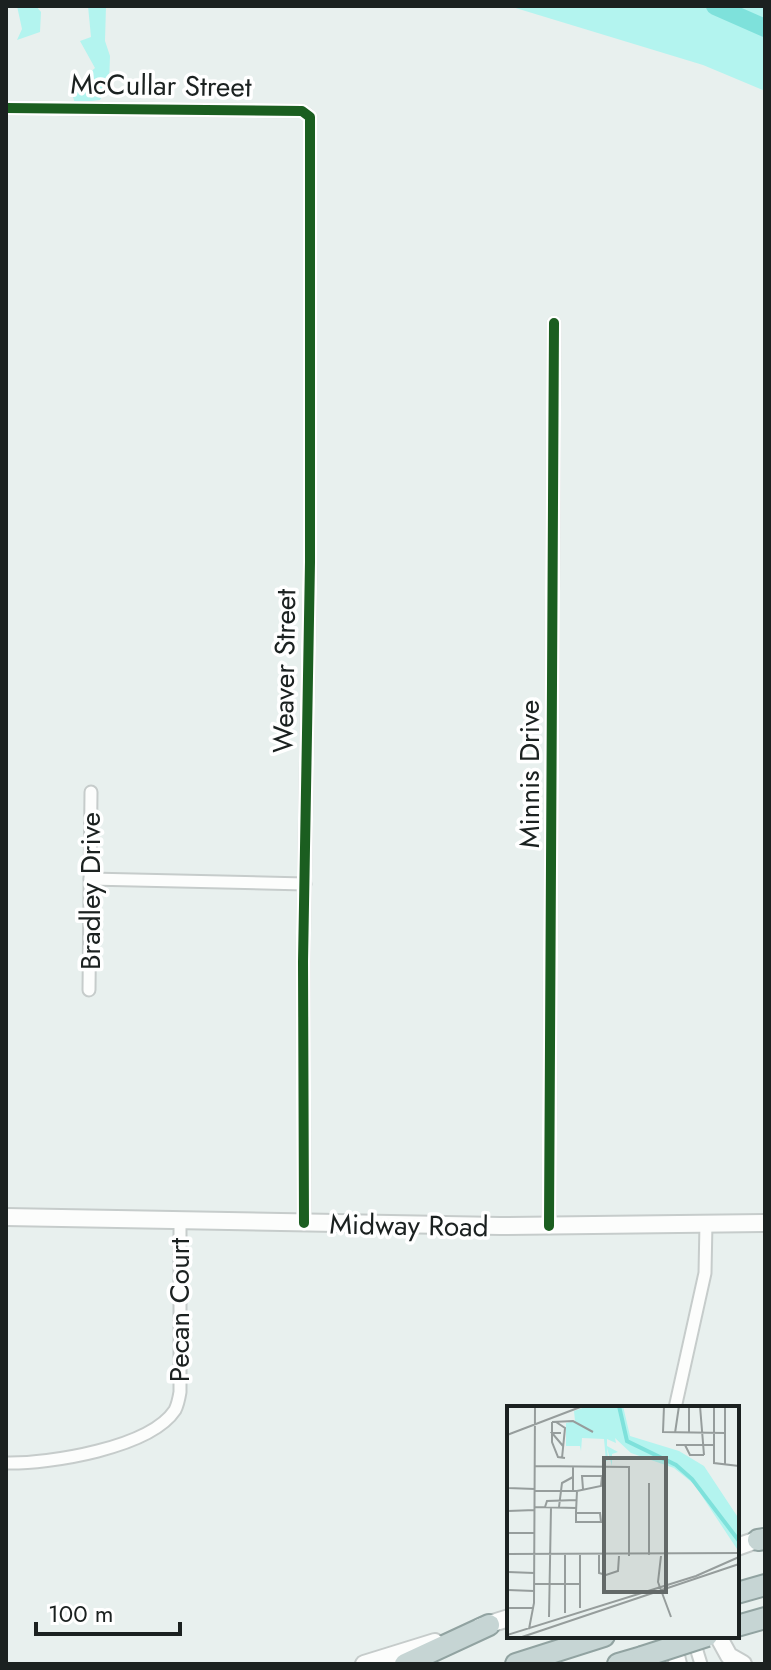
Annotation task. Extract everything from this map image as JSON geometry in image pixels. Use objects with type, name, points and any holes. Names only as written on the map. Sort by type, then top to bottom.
[{"type":"highway","points":[[739,1592],[765,1585]]},
{"type":"highway","points":[[741,1625],[765,1618]]},
{"type":"highway","points":[[405,1664],[489,1625]]},
{"type":"highway","points":[[516,1664],[598,1638]]},
{"type":"highway","points":[[618,1664],[701,1638]]},
{"type":"main road","name":"Midway Road","points":[[6,1217],[549,1226],[765,1223]]},
{"type":"main road","points":[[739,1546],[763,1539]]},
{"type":"main road","points":[[364,1664],[507,1619]]},
{"type":"main road","points":[[672,1638],[678,1664]]},
{"type":"main road","points":[[719,1638],[729,1656],[743,1664]]},
{"type":"street","name":"McCullar Street","points":[[6,108],[302,111],[311,120]]},
{"type":"street","name":"Weaver Street","points":[[304,1223],[311,120]]},
{"type":"street","name":"Minnis Drive","points":[[549,1226],[554,323]]},
{"type":"street","name":"Bradley Drive","points":[[89,990],[91,792]]},
{"type":"street","points":[[90,879],[305,884]]},
{"type":"street","name":"Pecan Court","points":[[6,1463],[65,1460],[116,1446],[162,1423],[174,1411],[180,1392],[180,1219]]},
{"type":"street","points":[[675,1406],[705,1273],[706,1223]]},
{"type":"street","points":[[693,1638],[701,1664]]},
{"type":"shaded area","points":[[17,6],[36,6],[41,12],[40,32],[17,40],[22,29]]},
{"type":"shaded area","points":[[88,6],[106,6],[109,84],[100,100],[75,103],[69,85],[74,87],[95,68],[80,41],[91,37]]},
{"type":"shaded area","points":[[509,6],[765,6],[765,91],[703,65]]},
{"type":"waterway","points":[[715,6],[765,28]]},
{"type":"cycle path","points":[[6,108],[302,111],[310,117],[310,562],[303,962],[304,1223]]},
{"type":"cycle path","points":[[549,1226],[554,323]]}]
